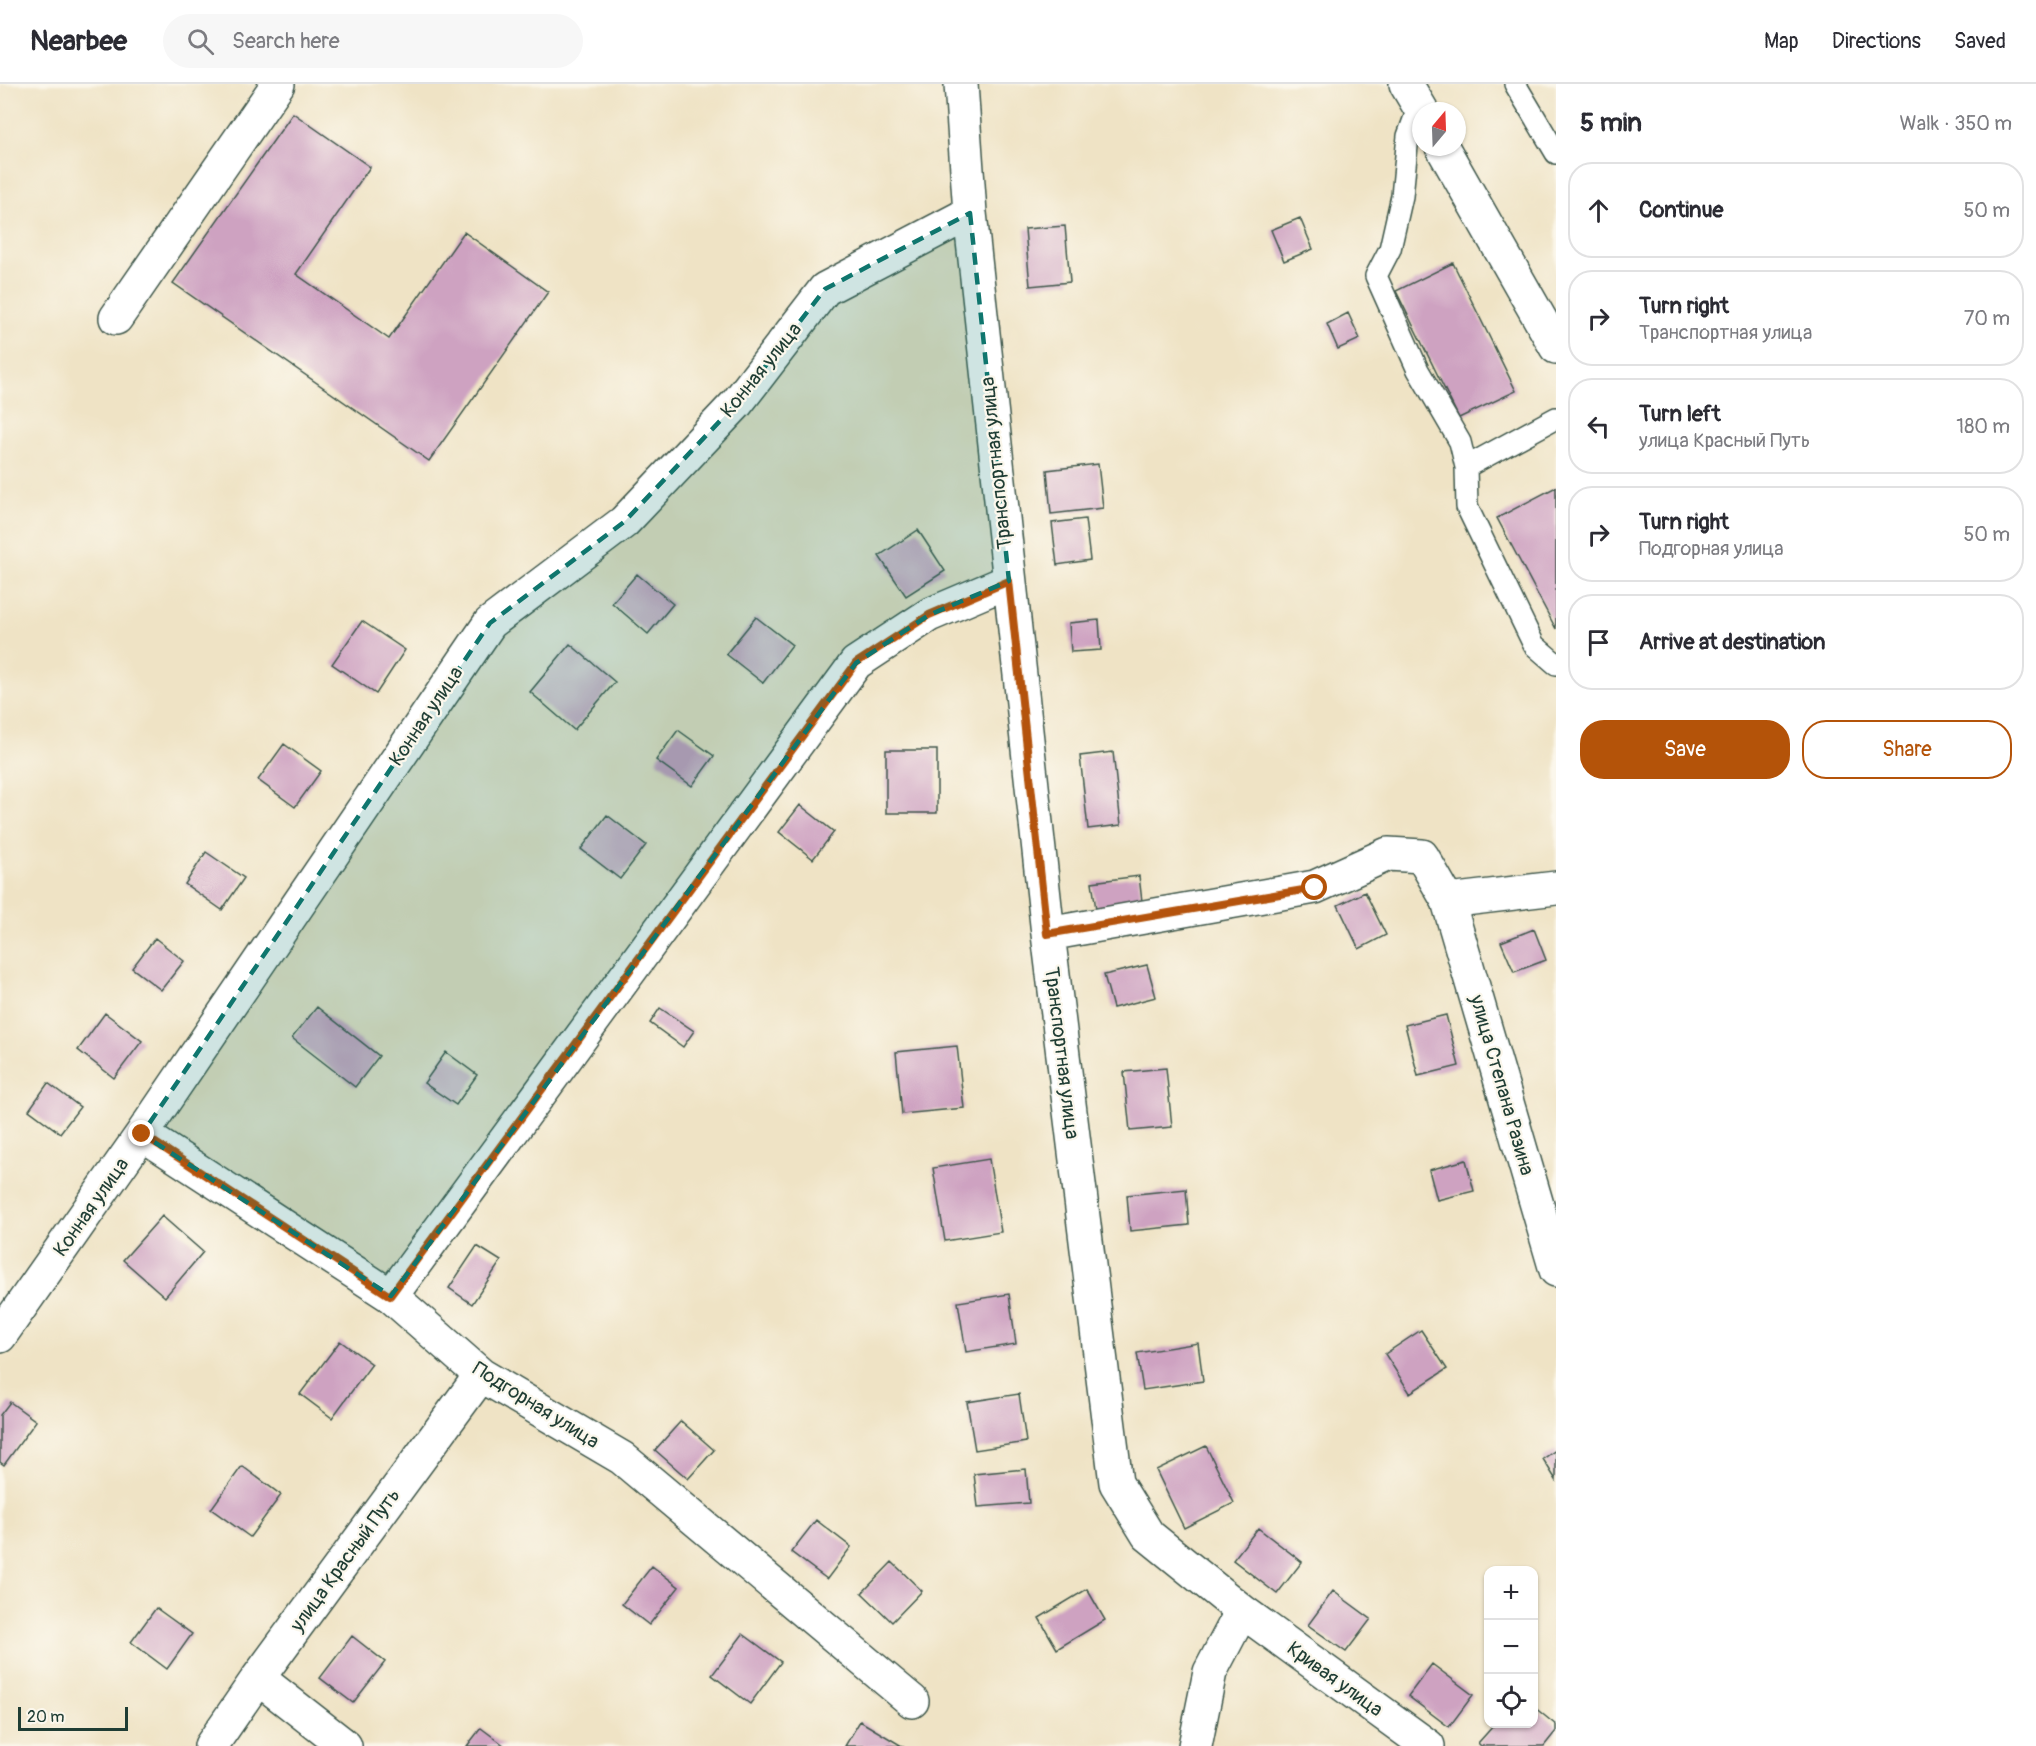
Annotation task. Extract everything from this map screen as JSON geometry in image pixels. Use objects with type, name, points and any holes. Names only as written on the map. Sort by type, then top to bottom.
[{"type":"street","points":[[116,318],[278,84]]},
{"type":"street","name":"Транспортная улица","points":[[961,84],[970,213],[1047,934],[1116,1483],[1148,1534],[1242,1611]]},
{"type":"street","points":[[1447,156],[1556,347]]},
{"type":"street","name":"Конная улица","points":[[0,1336],[142,1134],[490,623],[624,522],[737,403],[825,289],[970,213]]},
{"type":"street","points":[[390,1296],[856,663],[929,615],[1009,581]]},
{"type":"street","name":"улица Степана Разина","points":[[1047,934],[1315,888],[1388,854],[1422,856],[1448,901],[1556,1270]]},
{"type":"street","points":[[1448,901],[1556,888]]},
{"type":"street","name":"Подгорная улица","points":[[142,1134],[390,1296],[481,1375],[622,1458],[912,1701]]},
{"type":"street","name":"улица Красный Путь","points":[[211,1746],[258,1678],[481,1375]]},
{"type":"street","points":[[1195,1746],[1210,1672],[1242,1611]]},
{"type":"street","name":"Кривая улица","points":[[1242,1611],[1428,1746]]},
{"type":"street","points":[[258,1678],[345,1746]]},
{"type":"lane","points":[[1515,84],[1556,153]]},
{"type":"lane","points":[[1416,100],[1408,136],[1402,196],[1390,249],[1376,276],[1418,370],[1460,442],[1466,467],[1467,507],[1534,645],[1556,664]]},
{"type":"lane","points":[[1466,467],[1556,418]]},
{"type":"highlighted area","points":[[970,213],[1009,581],[929,615],[856,663],[391,1296],[142,1134],[490,623],[624,522],[737,403],[825,289]]},
{"type":"building","points":[[293,113],[370,167],[296,274],[389,339],[464,232],[548,292],[429,461],[173,283]]},
{"type":"building","points":[[1300,218],[1313,249],[1284,261],[1271,230]]},
{"type":"building","points":[[1065,226],[1070,282],[1030,286],[1025,229]]},
{"type":"building","points":[[1453,263],[1516,391],[1459,418],[1396,291]]},
{"type":"building","points":[[1348,313],[1360,339],[1338,349],[1327,324]]},
{"type":"building","points":[[1098,464],[1103,508],[1051,514],[1047,470]]},
{"type":"building","points":[[1556,487],[1556,629],[1497,518]]},
{"type":"building","points":[[1085,519],[1090,560],[1057,565],[1052,523]]},
{"type":"building","points":[[918,530],[945,571],[906,596],[879,556]]},
{"type":"building","points":[[637,574],[673,604],[648,634],[612,603]]},
{"type":"building","points":[[756,617],[792,645],[763,683],[726,654]]},
{"type":"building","points":[[1099,620],[1101,650],[1071,652],[1069,623]]},
{"type":"building","points":[[362,621],[405,650],[376,694],[332,664]]},
{"type":"building","points":[[570,644],[615,682],[574,730],[530,692]]},
{"type":"building","points":[[678,730],[714,756],[692,786],[656,760]]},
{"type":"building","points":[[284,744],[321,771],[295,807],[258,780]]},
{"type":"building","points":[[886,750],[937,750],[937,813],[886,813]]},
{"type":"building","points":[[1113,752],[1121,825],[1088,829],[1080,756]]},
{"type":"building","points":[[800,805],[834,832],[813,859],[779,832]]},
{"type":"building","points":[[607,815],[646,845],[620,879],[581,849]]},
{"type":"building","points":[[206,852],[244,878],[222,910],[185,884]]},
{"type":"building","points":[[1139,876],[1143,910],[1097,916],[1092,882]]},
{"type":"building","points":[[1365,892],[1386,935],[1359,949],[1338,905]]},
{"type":"building","points":[[1534,929],[1546,960],[1514,972],[1501,942]]},
{"type":"building","points":[[155,938],[184,961],[161,990],[132,968]]},
{"type":"building","points":[[1147,965],[1156,997],[1113,1008],[1104,975]]},
{"type":"building","points":[[317,1007],[379,1056],[355,1087],[292,1038]]},
{"type":"building","points":[[660,1008],[694,1031],[683,1047],[650,1023]]},
{"type":"building","points":[[105,1013],[142,1041],[114,1078],[78,1050]]},
{"type":"building","points":[[1446,1015],[1459,1066],[1418,1076],[1405,1025]]},
{"type":"building","points":[[957,1046],[964,1108],[902,1114],[896,1052]]},
{"type":"building","points":[[446,1052],[477,1075],[456,1105],[424,1083]]},
{"type":"building","points":[[1166,1068],[1172,1127],[1130,1131],[1124,1072]]},
{"type":"building","points":[[48,1083],[80,1107],[60,1133],[29,1110]]},
{"type":"building","points":[[989,1159],[1001,1232],[945,1241],[933,1168]]},
{"type":"building","points":[[1466,1160],[1474,1191],[1437,1200],[1429,1170]]},
{"type":"building","points":[[1186,1189],[1189,1225],[1130,1231],[1127,1195]]},
{"type":"building","points":[[162,1216],[203,1252],[165,1297],[123,1260]]},
{"type":"building","points":[[477,1246],[501,1261],[472,1304],[449,1288]]},
{"type":"building","points":[[1009,1294],[1016,1344],[966,1352],[958,1302]]},
{"type":"building","points":[[1421,1330],[1447,1369],[1410,1393],[1385,1354]]},
{"type":"building","points":[[340,1341],[372,1364],[332,1418],[300,1394]]},
{"type":"building","points":[[1198,1343],[1203,1381],[1143,1390],[1137,1353]]},
{"type":"building","points":[[1019,1394],[1026,1442],[975,1450],[967,1402]]},
{"type":"building","points":[[10,1402],[36,1421],[4,1465],[0,1462],[0,1415]]},
{"type":"building","points":[[681,1421],[714,1450],[688,1479],[655,1450]]},
{"type":"building","points":[[1206,1446],[1234,1503],[1184,1528],[1156,1470]]},
{"type":"building","points":[[1556,1450],[1556,1480],[1543,1459]]},
{"type":"building","points":[[242,1466],[281,1495],[250,1537],[211,1509]]},
{"type":"building","points":[[1026,1469],[1029,1503],[978,1507],[974,1474]]},
{"type":"building","points":[[816,1520],[851,1547],[827,1579],[791,1552]]},
{"type":"building","points":[[1258,1528],[1302,1562],[1277,1594],[1233,1560]]},
{"type":"building","points":[[892,1562],[922,1591],[892,1622],[862,1593]]},
{"type":"building","points":[[652,1566],[679,1587],[649,1625],[622,1604]]},
{"type":"building","points":[[1087,1589],[1105,1620],[1057,1649],[1039,1618]]},
{"type":"building","points":[[1333,1591],[1371,1619],[1346,1652],[1308,1625]]},
{"type":"building","points":[[156,1608],[192,1634],[167,1669],[131,1642]]},
{"type":"building","points":[[743,1634],[781,1662],[750,1704],[712,1675]]},
{"type":"building","points":[[352,1636],[385,1662],[353,1703],[320,1678]]},
{"type":"building","points":[[1432,1664],[1473,1695],[1449,1727],[1408,1696]]},
{"type":"building","points":[[1538,1710],[1556,1725],[1556,1731],[1544,1746],[1481,1746],[1478,1743],[1491,1728],[1538,1728]]},
{"type":"building","points":[[860,1721],[902,1746],[845,1746]]},
{"type":"building","points":[[481,1728],[505,1746],[467,1746]]},
{"type":"route","points":[[142,1134],[390,1296],[856,663],[929,615],[1009,581],[1047,934],[1315,888]]}]
